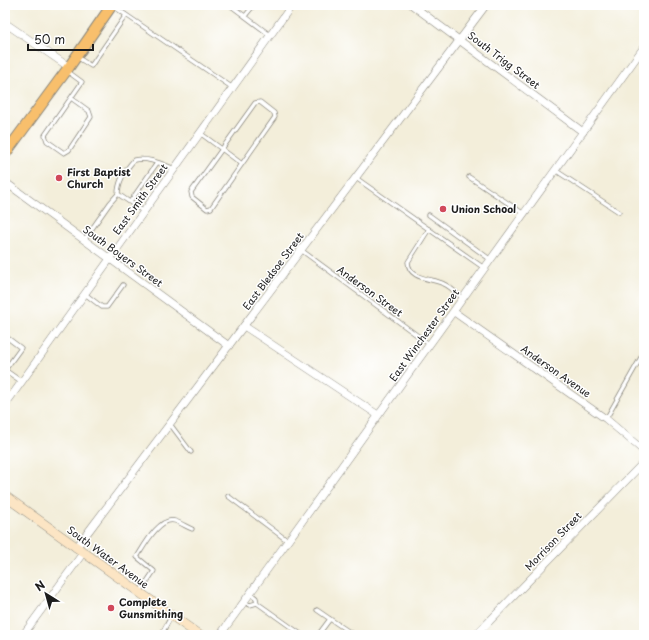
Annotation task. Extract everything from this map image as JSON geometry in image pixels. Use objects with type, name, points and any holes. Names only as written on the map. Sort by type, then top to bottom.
[{"type":"main road","points":[[5,154],[112,5]]},
{"type":"main road","name":"South Water Avenue","points":[[5,496],[199,635]]},
{"type":"street","name":"East Smith Street","points":[[5,405],[292,5]]},
{"type":"street","name":"South Trigg Street","points":[[412,5],[583,132]]},
{"type":"street","name":"East Bledsoe Street","points":[[23,635],[80,551],[170,424],[486,5]]},
{"type":"street","points":[[5,23],[67,69]]},
{"type":"street","name":"East Winchester Street","points":[[220,635],[644,47]]},
{"type":"street","name":"South Boyers Street","points":[[5,182],[229,346]]},
{"type":"street","name":"Anderson Avenue","points":[[454,312],[606,419],[644,451]]},
{"type":"street","points":[[244,326],[378,415]]},
{"type":"street","name":"Morrison Street","points":[[476,635],[644,462]]},
{"type":"lane","points":[[112,5],[233,88]]},
{"type":"lane","points":[[230,5],[270,35]]},
{"type":"lane","points":[[245,16],[254,5]]},
{"type":"lane","points":[[76,56],[90,66],[126,15]]},
{"type":"lane","points":[[67,69],[82,82],[45,135],[47,141],[64,153],[69,150],[91,117],[89,111],[71,98]]},
{"type":"lane","points":[[260,102],[274,114],[275,117],[242,164],[211,208],[207,209],[192,198],[191,192],[255,103],[260,102]]},
{"type":"lane","points":[[200,133],[242,164]]},
{"type":"lane","points":[[84,240],[118,194],[121,180],[134,160],[146,160],[175,169]]},
{"type":"lane","points":[[130,202],[157,163]]},
{"type":"lane","points":[[555,170],[620,212]]},
{"type":"lane","points":[[469,177],[524,214]]},
{"type":"lane","points":[[356,178],[485,268]]},
{"type":"lane","points":[[118,194],[144,212]]},
{"type":"lane","points":[[429,215],[491,260]]},
{"type":"lane","points":[[429,229],[408,262],[408,267],[414,274],[445,284],[463,299]]},
{"type":"lane","name":"Anderson Street","points":[[301,250],[430,345]]},
{"type":"lane","points":[[85,294],[102,307],[107,307],[123,285]]},
{"type":"lane","points":[[5,336],[21,348],[5,370],[22,382]]},
{"type":"lane","points":[[606,419],[644,352]]},
{"type":"lane","points":[[170,424],[191,452]]},
{"type":"lane","points":[[228,496],[288,541]]},
{"type":"lane","points":[[140,593],[154,571],[137,557],[158,526],[165,520],[174,520],[192,530]]},
{"type":"lane","points":[[250,593],[256,598],[257,603],[302,635]]},
{"type":"lane","points":[[244,602],[250,604],[257,603]]},
{"type":"lane","points":[[317,610],[354,635]]},
{"type":"lane","points":[[160,635],[172,616]]},
{"type":"lane","points":[[318,635],[330,619]]},
{"type":"place","name":"First Baptist Church","points":[[59,178]]},
{"type":"place","name":"Union School","points":[[443,209]]},
{"type":"place","name":"Complete Gunsmithing","points":[[111,608]]}]
